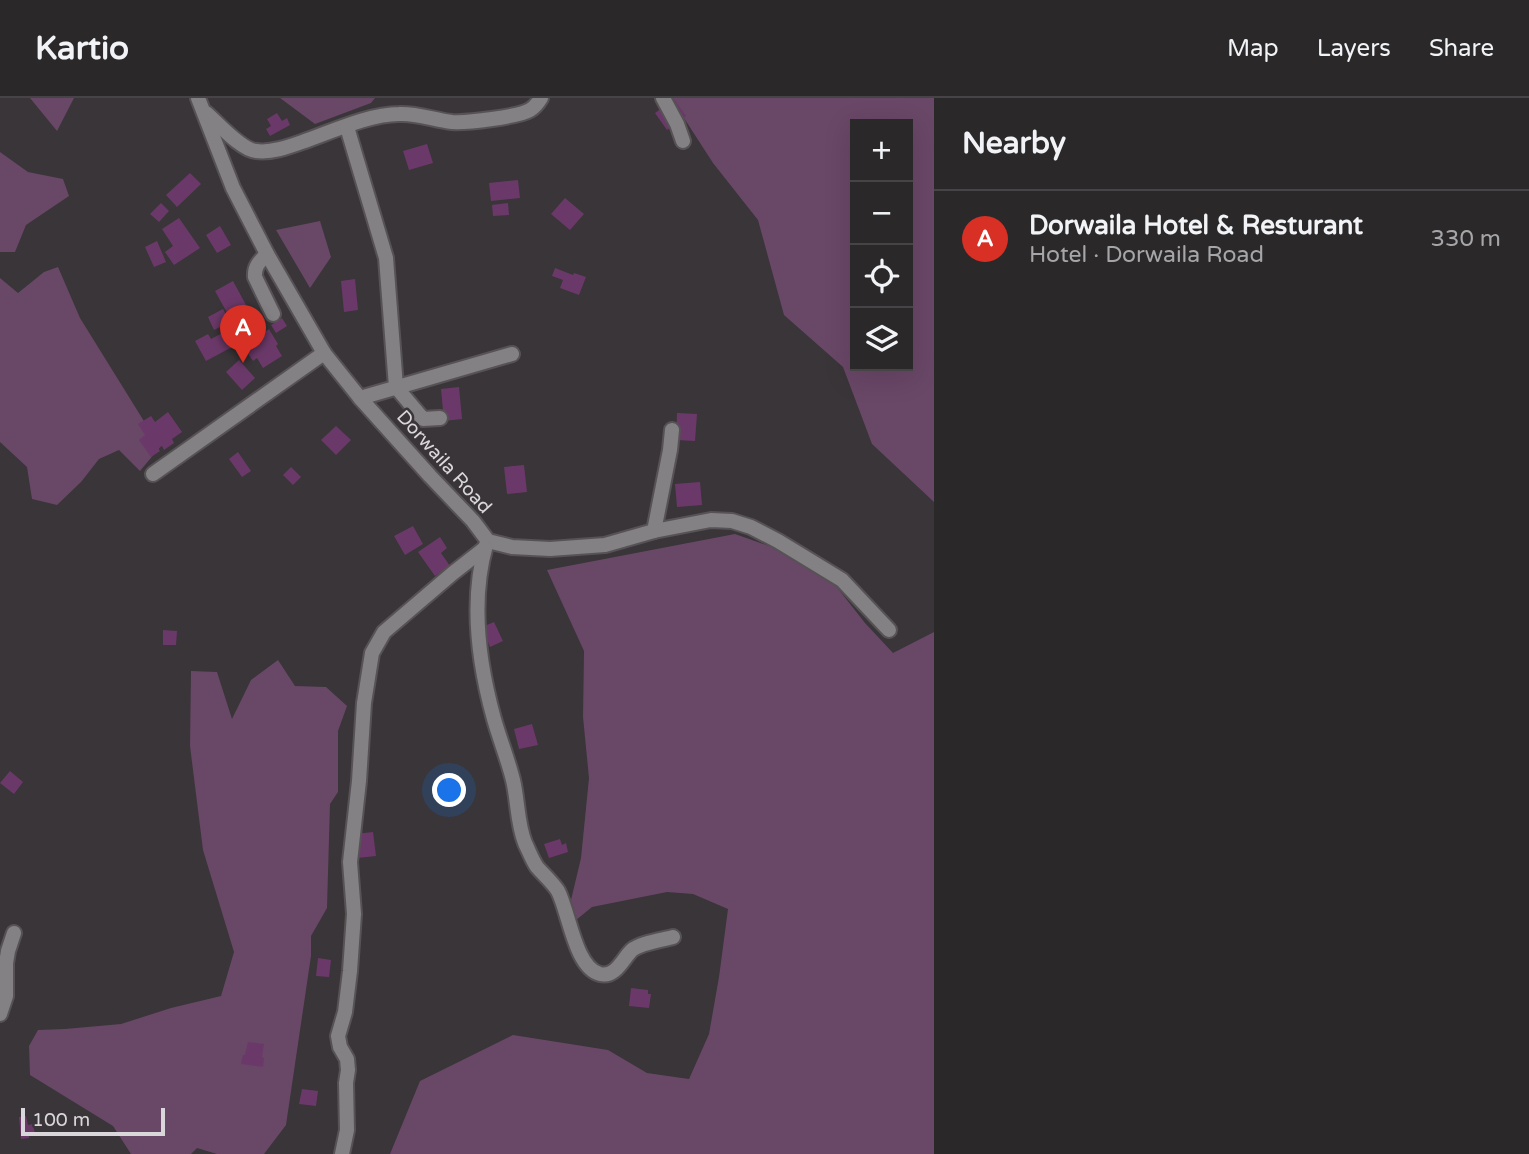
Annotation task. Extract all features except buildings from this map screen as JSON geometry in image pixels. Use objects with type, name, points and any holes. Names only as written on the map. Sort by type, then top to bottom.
[{"type":"street","points":[[201,104],[243,146],[252,151],[264,152],[384,115],[402,113],[451,122],[470,121],[528,111],[537,105],[541,98]]},
{"type":"street","points":[[663,98],[683,141]]},
{"type":"street","name":"Dorwaila Road","points":[[201,104],[233,188],[267,254],[324,352],[360,398],[473,521],[487,544],[550,549],[605,545],[654,531],[711,520],[732,521],[778,541],[842,580],[889,630]]},
{"type":"street","points":[[347,127],[386,258],[396,387],[423,419],[440,418]]},
{"type":"street","points":[[267,254],[254,271],[273,314]]},
{"type":"street","points":[[153,474],[324,352]]},
{"type":"street","points":[[360,398],[512,354]]},
{"type":"street","points":[[654,531],[672,430]]},
{"type":"street","points":[[487,544],[478,601],[486,687],[514,784],[524,840],[535,864],[558,891],[569,927],[586,966],[593,971],[609,974],[617,969],[634,948],[673,937]]},
{"type":"street","points":[[342,1154],[347,1130],[348,1070],[347,1059],[340,1047],[338,1036],[345,1012],[350,971],[354,914],[350,862],[364,703],[372,653],[384,632],[487,544]]},
{"type":"street","points":[[0,1014],[6,996],[3,967],[14,933]]},
{"type":"shaded area","points":[[30,98],[74,98],[57,131]]},
{"type":"shaded area","points":[[280,98],[375,98],[371,103],[315,124]]},
{"type":"shaded area","points":[[669,98],[934,98],[934,502],[872,444],[843,367],[784,315],[758,220],[713,163]]},
{"type":"shaded area","points":[[0,152],[28,172],[63,179],[69,196],[26,225],[15,252],[0,252]]},
{"type":"shaded area","points":[[320,221],[331,257],[310,288],[276,230]]},
{"type":"shaded area","points":[[58,267],[80,318],[160,447],[140,471],[119,450],[99,459],[81,482],[57,505],[32,499],[27,467],[0,442],[0,278],[18,293],[44,272]]},
{"type":"shaded area","points":[[735,534],[818,563],[865,623],[893,653],[934,632],[934,1154],[390,1154],[420,1081],[513,1035],[608,1050],[647,1073],[689,1079],[709,1034],[728,909],[693,894],[667,892],[592,907],[570,925],[571,900],[581,858],[589,778],[583,717],[584,651],[547,570]]},
{"type":"shaded area","points":[[278,660],[295,686],[326,687],[347,706],[338,731],[338,792],[330,804],[327,908],[311,936],[311,956],[286,1125],[264,1154],[217,1154],[197,1148],[191,1154],[131,1154],[113,1126],[30,1075],[29,1046],[38,1030],[121,1024],[221,996],[234,952],[203,850],[190,746],[191,671],[217,672],[232,719],[251,680]]},
{"type":"place","name":"Dorwaila Hotel & Resturant","points":[[243,363]]}]
